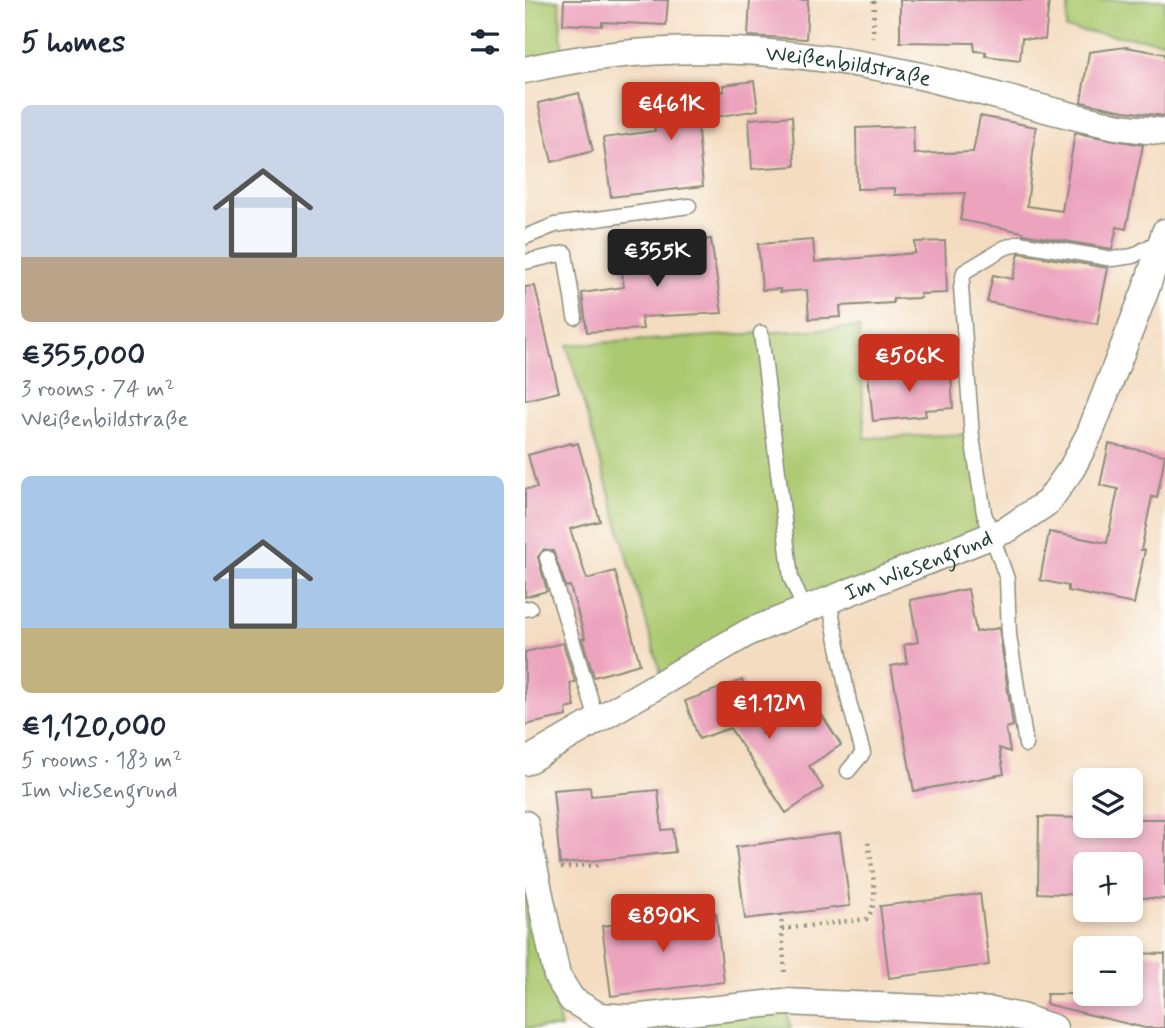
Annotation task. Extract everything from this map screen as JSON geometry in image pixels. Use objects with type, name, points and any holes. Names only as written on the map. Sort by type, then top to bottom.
[{"type":"street","name":"Weißenbildstraße","points":[[525,70],[565,60],[682,50],[759,52],[841,60],[914,75],[1109,125],[1165,132]]},
{"type":"street","name":"Im Wiesengrund","points":[[525,762],[749,632],[1008,529],[1048,502],[1072,468],[1104,401],[1163,238]]},
{"type":"street","points":[[525,824],[557,976],[572,1000],[599,1016],[631,1018],[784,1002],[992,1020],[1021,1017],[1053,1028]]},
{"type":"lane","points":[[525,237],[555,225],[689,206]]},
{"type":"lane","points":[[1026,745],[1009,635],[1007,579],[984,513],[972,437],[961,287],[964,272],[1004,248],[1019,243],[1113,259],[1133,256],[1163,238]]},
{"type":"lane","points":[[525,262],[565,253],[575,317]]},
{"type":"lane","points":[[761,333],[791,578],[817,605],[849,702],[863,753],[848,771]]},
{"type":"lane","points":[[547,558],[597,720]]},
{"type":"path","points":[[873,67],[874,0]]},
{"type":"path","points":[[782,929],[866,919],[871,915],[875,901],[868,840]]},
{"type":"path","points":[[536,870],[598,865],[598,860]]},
{"type":"path","points":[[781,914],[784,1002]]},
{"type":"green space","points":[[525,0],[559,0],[563,59],[525,68]]},
{"type":"green space","points":[[1069,0],[1165,0],[1165,42],[1066,29]]},
{"type":"green space","points":[[859,327],[865,438],[970,434],[989,535],[663,681],[567,345]]},
{"type":"green space","points":[[525,869],[561,1028],[525,1028]]},
{"type":"green space","points":[[787,1013],[791,1028],[603,1028]]},
{"type":"building","points":[[564,0],[668,0],[666,25],[602,22],[602,26],[563,24]]},
{"type":"building","points":[[750,0],[808,0],[806,39],[748,36]]},
{"type":"building","points":[[900,0],[1049,0],[1045,40],[1022,38],[1020,60],[985,56],[986,52],[975,51],[974,43],[900,42]]},
{"type":"building","points":[[1126,47],[1165,54],[1165,116],[1081,102],[1089,52]]},
{"type":"building","points":[[754,81],[758,110],[697,120],[703,186],[611,197],[603,138],[655,131],[651,98],[724,91],[723,85]]},
{"type":"building","points":[[579,93],[593,151],[552,162],[538,103]]},
{"type":"building","points":[[792,116],[795,166],[752,169],[749,119]]},
{"type":"building","points":[[980,116],[1036,127],[1027,206],[1062,211],[1075,133],[1143,145],[1126,229],[1117,227],[1112,249],[960,220],[965,193],[895,195],[895,188],[857,189],[856,128],[913,126],[914,154],[973,152]]},
{"type":"building","points":[[711,239],[722,313],[641,317],[643,329],[587,332],[582,293],[624,287],[620,257],[687,248],[686,243]]},
{"type":"building","points":[[813,240],[815,262],[915,253],[915,242],[945,241],[947,293],[893,299],[893,303],[840,306],[841,317],[809,319],[807,290],[762,290],[758,244]]},
{"type":"building","points":[[1019,253],[1108,268],[1097,324],[987,302],[993,275],[1013,279]]},
{"type":"building","points":[[535,286],[559,392],[525,400],[525,287]]},
{"type":"building","points":[[922,369],[923,376],[951,373],[953,408],[925,410],[926,416],[873,421],[868,374]]},
{"type":"building","points":[[578,443],[600,521],[570,529],[587,579],[615,571],[640,664],[594,677],[570,586],[566,587],[553,551],[544,549],[538,557],[547,591],[525,597],[525,489],[537,488],[528,455]]},
{"type":"building","points":[[1109,444],[1165,455],[1157,498],[1152,497],[1134,604],[1068,591],[1068,586],[1040,580],[1049,532],[1107,543],[1118,489],[1100,485]]},
{"type":"building","points":[[968,589],[976,632],[999,628],[1013,726],[1006,728],[1010,752],[999,748],[1004,774],[914,791],[891,666],[907,663],[904,645],[918,642],[910,600]]},
{"type":"building","points":[[563,643],[575,682],[570,683],[575,707],[566,709],[567,716],[525,725],[525,652]]},
{"type":"building","points":[[742,680],[762,735],[798,710],[803,719],[818,709],[841,745],[809,766],[823,788],[786,813],[730,728],[699,739],[685,701]]},
{"type":"building","points":[[590,787],[591,796],[658,790],[662,830],[673,829],[675,852],[560,864],[553,790]]},
{"type":"building","points":[[1039,817],[1073,818],[1073,838],[1143,838],[1143,819],[1165,819],[1165,899],[1143,898],[1143,852],[1073,852],[1073,894],[1038,893]]},
{"type":"building","points":[[840,833],[850,906],[745,919],[736,847]]},
{"type":"building","points":[[980,894],[989,965],[889,978],[880,906]]},
{"type":"building","points":[[716,913],[724,982],[611,996],[602,926]]},
{"type":"building","points":[[1143,953],[1165,954],[1164,1028],[1145,1028],[1046,1004],[1047,994],[1073,994],[1073,1006],[1143,1006]]}]
